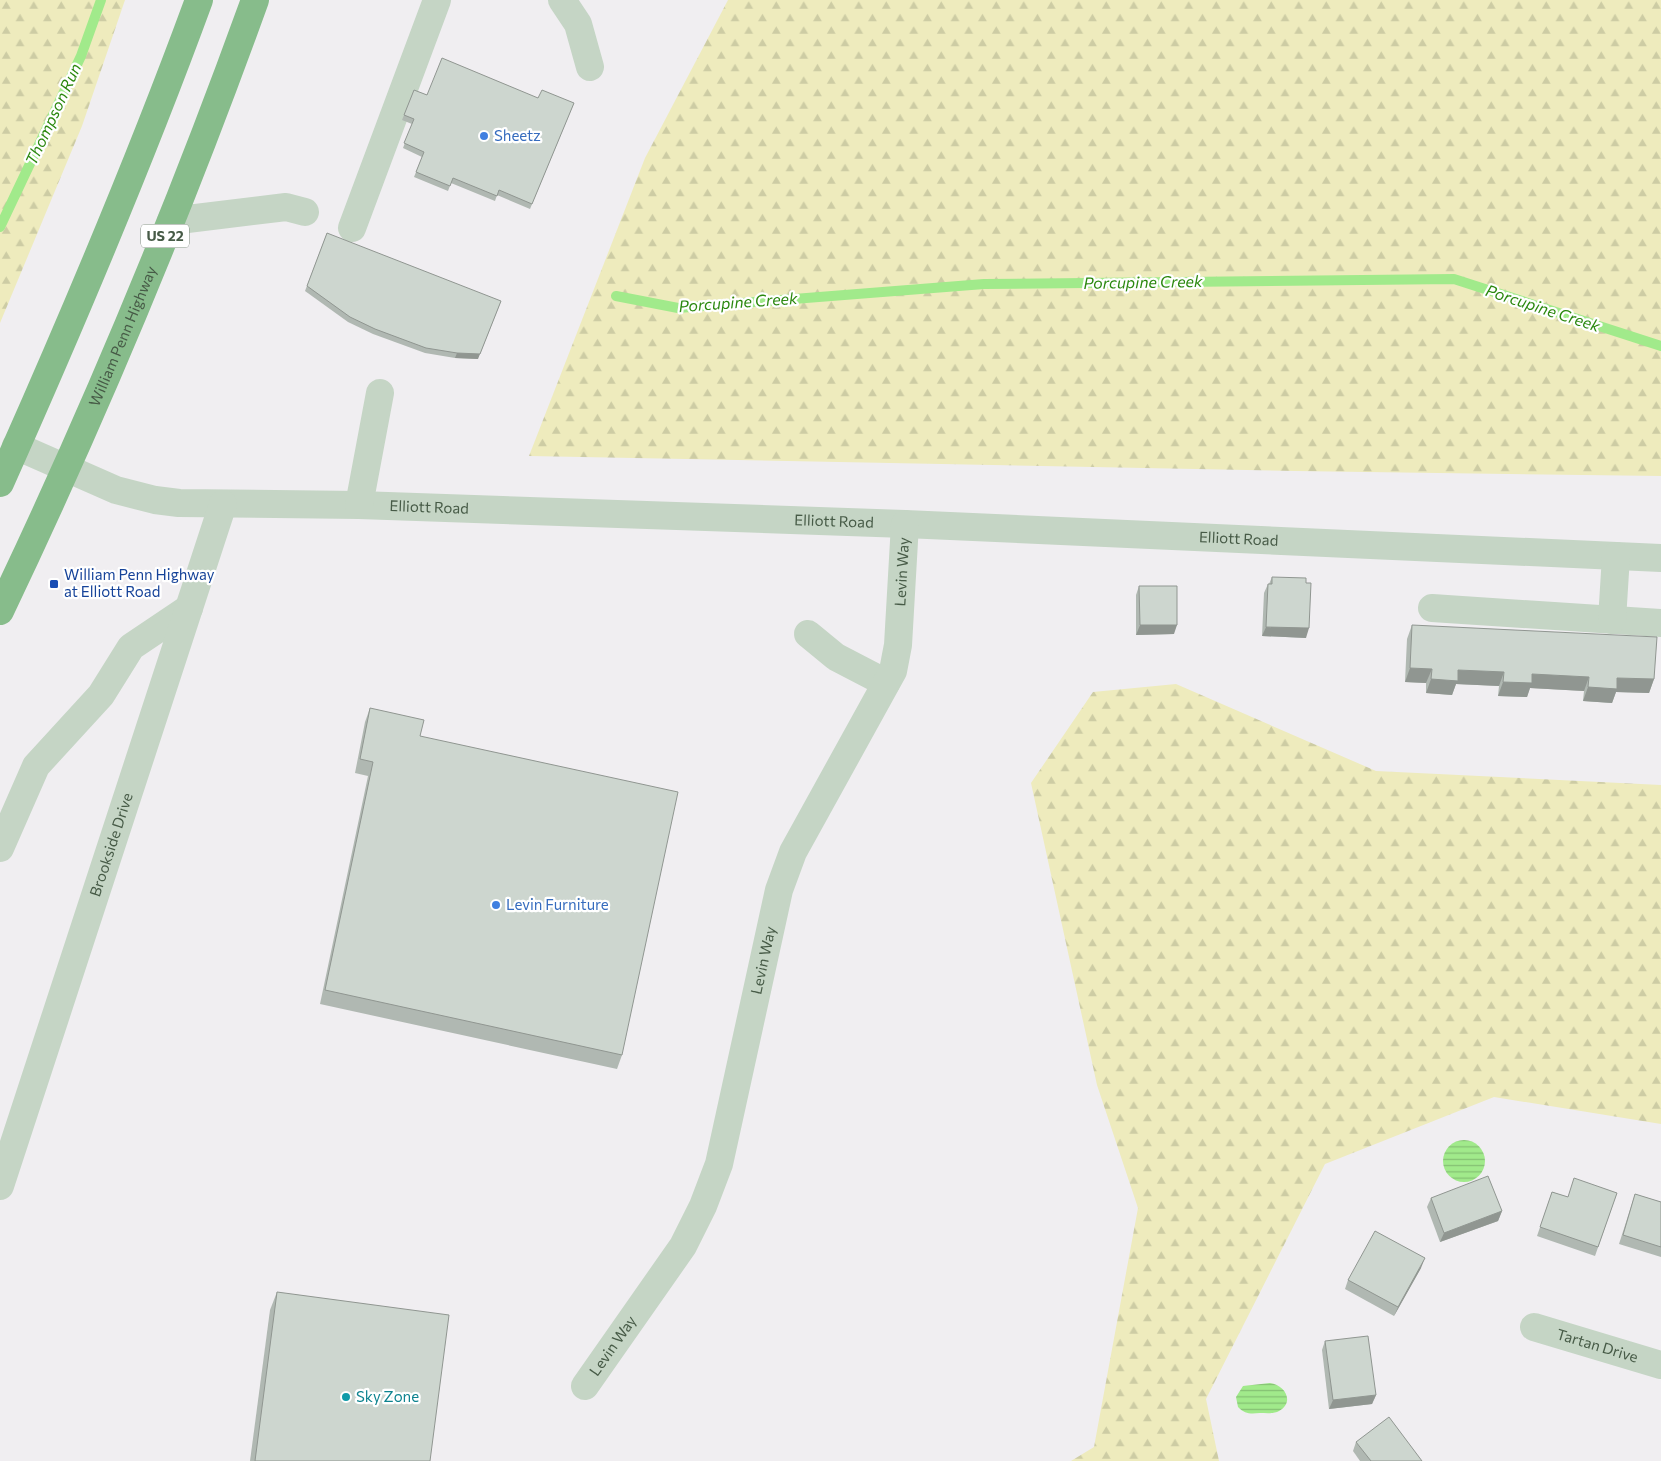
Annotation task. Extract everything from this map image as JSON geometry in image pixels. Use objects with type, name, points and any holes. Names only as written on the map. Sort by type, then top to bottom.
[{"type":"highway","points":[[0,483],[108,236],[199,0]]},
{"type":"highway","name":"William Penn Highway","points":[[0,611],[66,468],[171,221],[256,0]]},
{"type":"street","points":[[352,228],[437,0]]},
{"type":"street","points":[[562,0],[578,24],[590,67]]},
{"type":"street","points":[[171,221],[286,207],[305,212]]},
{"type":"street","points":[[359,505],[380,393]]},
{"type":"street","name":"Elliott Road","points":[[16,446],[116,490],[148,499],[179,503],[359,505],[905,524],[1661,558]]},
{"type":"street","name":"Brookside Drive","points":[[0,1186],[223,504]]},
{"type":"street","name":"Levin Way","points":[[584,1386],[683,1246],[703,1206],[719,1164],[782,882],[793,852],[893,671],[898,645],[905,524]]},
{"type":"street","points":[[1612,620],[1616,556]]},
{"type":"street","points":[[0,848],[36,766],[101,695],[131,647],[189,608]]},
{"type":"street","points":[[1432,608],[1661,623]]},
{"type":"street","points":[[808,634],[836,657],[886,683]]},
{"type":"street","name":"Tartan Drive","points":[[1534,1327],[1661,1365]]},
{"type":"green space","points":[[0,0],[125,0],[82,126],[0,323]]},
{"type":"green space","points":[[728,0],[1661,0],[1661,476],[529,456],[645,158]]},
{"type":"green space","points":[[1176,684],[1376,771],[1661,785],[1661,1124],[1494,1097],[1325,1164],[1206,1399],[1219,1461],[1071,1461],[1094,1447],[1138,1208],[1097,1085],[1031,783],[1093,692]]},
{"type":"shaded area","points":[[1460,1140],[1468,1140],[1479,1146],[1485,1161],[1479,1176],[1468,1182],[1460,1182],[1449,1176],[1443,1165],[1443,1157],[1449,1146]]},
{"type":"shaded area","points":[[1270,1383],[1280,1387],[1286,1394],[1286,1403],[1279,1411],[1272,1413],[1250,1413],[1238,1407],[1236,1397],[1243,1386]]},
{"type":"building","name":"Sheetz","points":[[442,58],[538,98],[542,90],[574,103],[532,204],[499,190],[497,196],[453,178],[450,186],[416,172],[424,152],[404,143],[414,119],[404,115],[414,90],[427,95]]},
{"type":"building","points":[[327,233],[501,301],[480,354],[457,353],[426,348],[375,329],[350,317],[307,286]]},
{"type":"building","points":[[1272,577],[1306,578],[1306,583],[1311,583],[1309,628],[1266,627],[1268,584],[1272,584]]},
{"type":"building","points":[[1139,586],[1177,586],[1177,625],[1140,625]]},
{"type":"building","points":[[1412,625],[1657,637],[1654,679],[1617,678],[1617,689],[1588,687],[1589,677],[1532,674],[1532,683],[1503,682],[1504,672],[1458,670],[1458,681],[1431,679],[1432,669],[1410,668]]},
{"type":"building","name":"Levin Furniture","points":[[370,708],[424,720],[420,736],[678,792],[622,1055],[325,990],[373,762],[360,759]]},
{"type":"building","points":[[1488,1176],[1502,1211],[1444,1233],[1431,1198]]},
{"type":"building","points":[[1574,1178],[1617,1193],[1598,1247],[1540,1227],[1552,1192],[1568,1197]]},
{"type":"building","points":[[1635,1194],[1661,1202],[1661,1247],[1623,1235]]},
{"type":"building","points":[[1375,1231],[1425,1258],[1398,1307],[1348,1280]]},
{"type":"building","name":"Sky Zone","points":[[277,1292],[449,1315],[430,1461],[255,1461]]},
{"type":"building","points":[[1368,1336],[1376,1395],[1333,1400],[1325,1341]]},
{"type":"building","points":[[1389,1417],[1422,1461],[1371,1461],[1356,1442]]},
{"type":"waterway","name":"Thompson Run","points":[[0,227],[81,56],[101,0]]},
{"type":"waterway","name":"Porcupine Creek","points":[[616,296],[678,308],[984,284],[1454,279],[1661,346]]},
{"type":"place","name":"Sheetz","points":[[484,136]]},
{"type":"place","name":"William Penn Highway at Elliott Road","points":[[54,584]]},
{"type":"place","name":"Levin Furniture","points":[[496,905]]},
{"type":"place","name":"Sky Zone","points":[[346,1397]]}]
